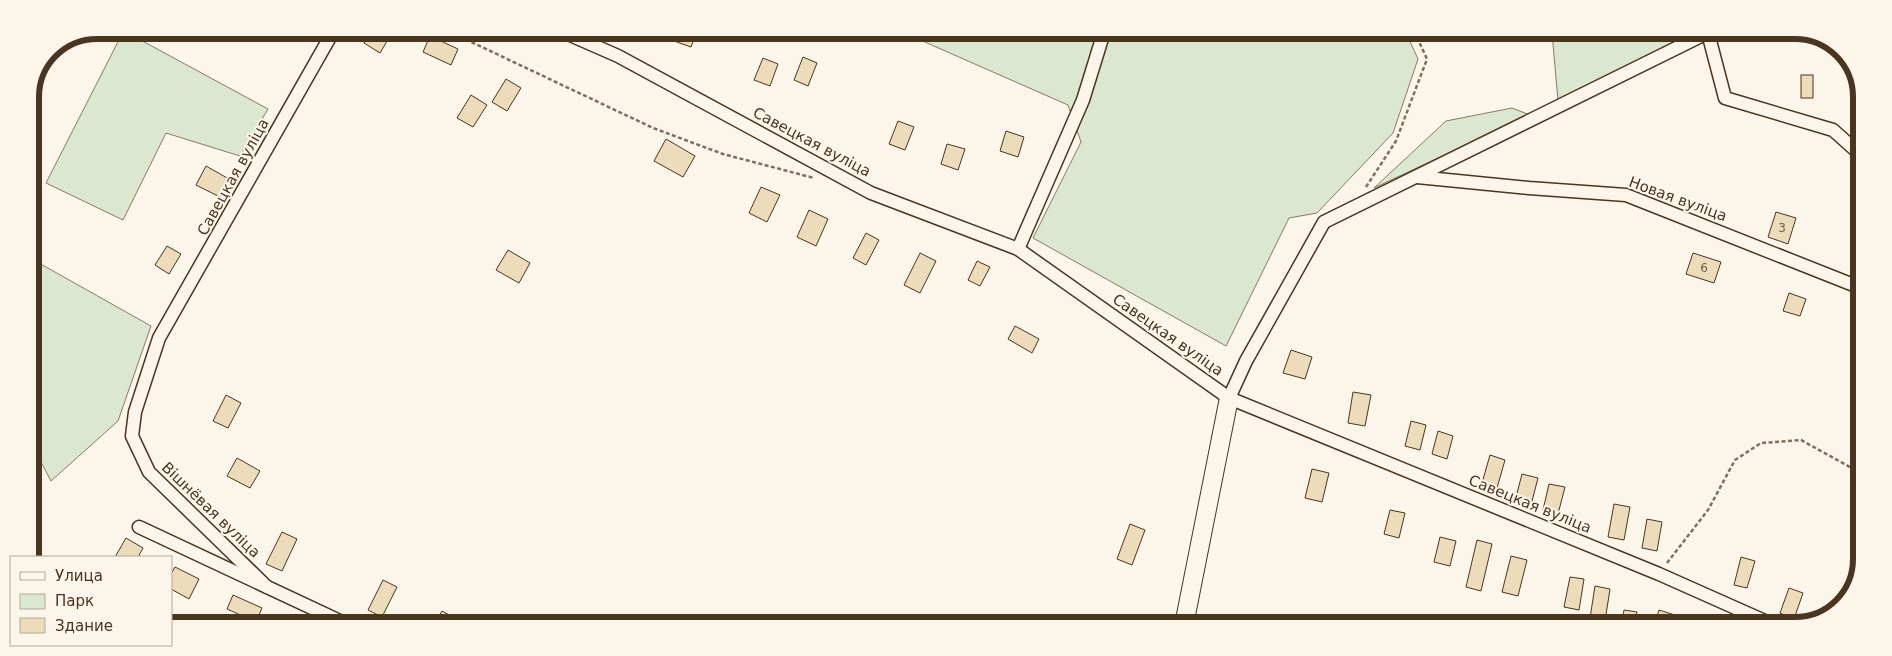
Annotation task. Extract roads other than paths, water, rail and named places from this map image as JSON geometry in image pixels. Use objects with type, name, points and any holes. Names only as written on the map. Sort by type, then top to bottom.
[{"type":"street","name":"Савецкая вуліца","points":[[159,338],[329,39]]},
{"type":"street","name":"Савецкая вуліца","points":[[579,39],[618,56],[871,193],[1018,249],[1229,398],[1659,574],[1756,617]]},
{"type":"street","points":[[1018,249],[1083,100],[1102,39]]},
{"type":"street","points":[[1186,617],[1229,398],[1246,361],[1324,222],[1696,39]]},
{"type":"street","points":[[1710,39],[1726,98],[1833,130],[1853,148]]},
{"type":"street","name":"Новая вуліца","points":[[1416,177],[1626,195],[1853,285]]},
{"type":"street","name":"Вішнёвая вуліца","points":[[159,338],[135,412],[132,436],[148,472],[267,587]]},
{"type":"street","name":"Вішнёвая вуліца","points":[[139,527],[331,617]]}]
